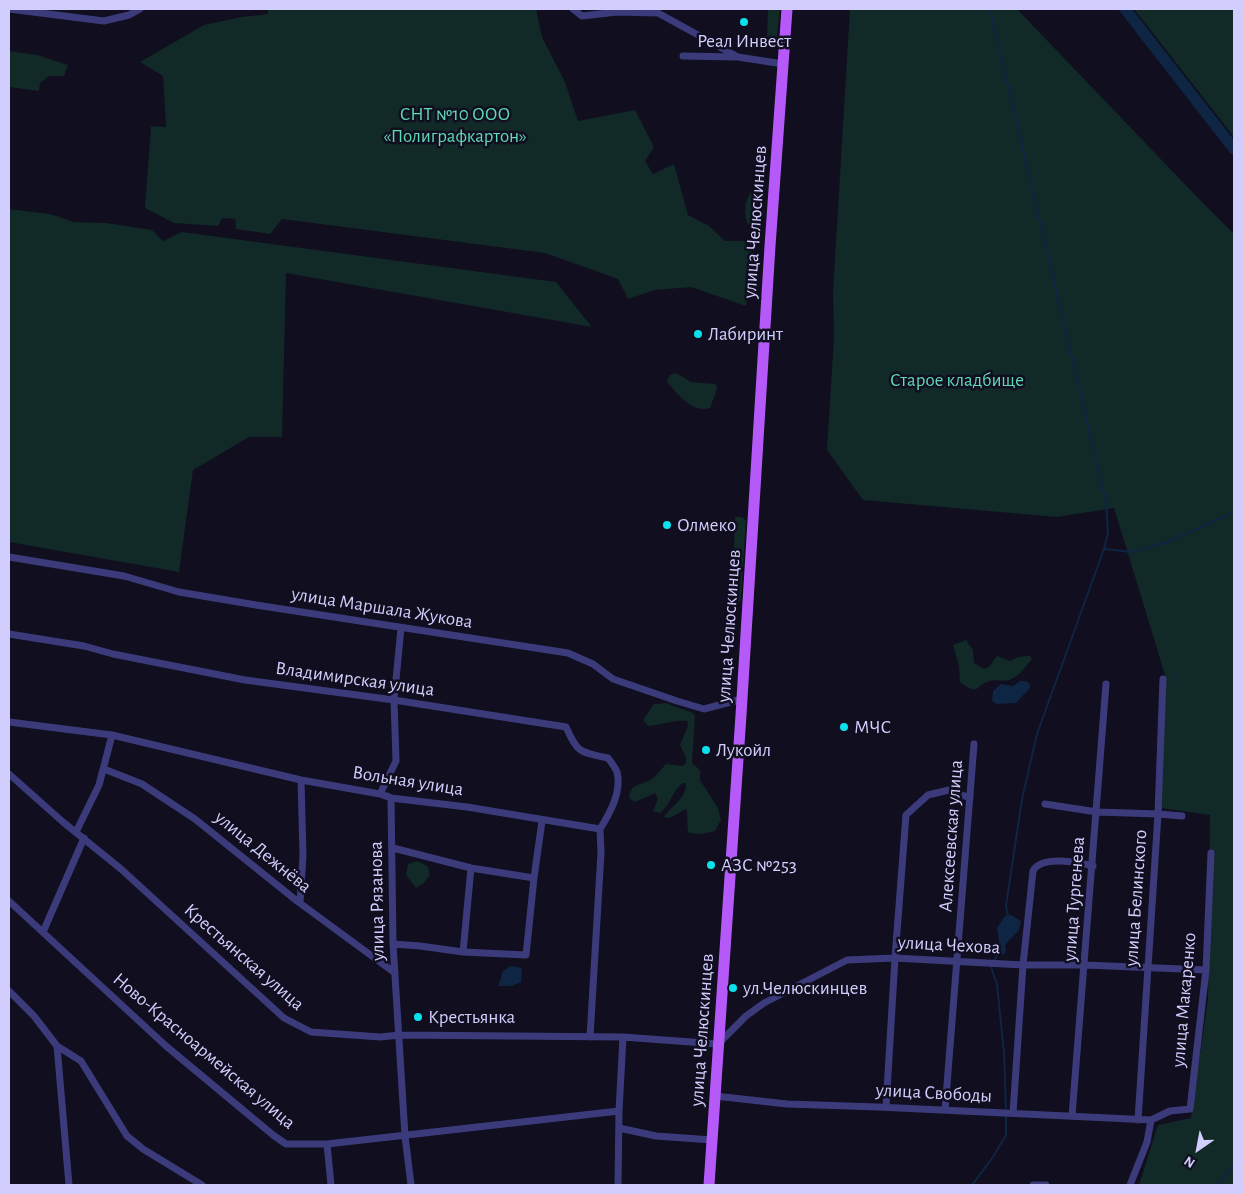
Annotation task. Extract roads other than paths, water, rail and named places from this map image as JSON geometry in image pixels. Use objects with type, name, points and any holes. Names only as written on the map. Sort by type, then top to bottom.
[{"type":"main road","name":"улица Челюскинцев","points":[[709,1185],[787,9]]},
{"type":"street","points":[[9,9],[104,21],[140,9]]},
{"type":"street","points":[[572,9],[582,16],[617,12],[658,12],[738,57]]},
{"type":"street","points":[[683,56],[738,57],[783,64]]},
{"type":"street","name":"улица Маршала Жукова","points":[[9,557],[124,576],[179,592],[568,653],[593,664],[613,679],[677,702],[704,709],[742,699]]},
{"type":"street","points":[[391,798],[380,794],[396,760],[394,700],[401,628]]},
{"type":"street","name":"Владимирская улица","points":[[9,634],[84,646],[113,654],[245,680],[394,700],[566,727],[575,747],[586,754],[608,758],[617,771],[617,788],[612,809],[600,829]]},
{"type":"street","name":"улица Белинского","points":[[1138,1120],[1158,814],[1163,679]]},
{"type":"street","name":"улица Тургенева","points":[[1072,1116],[1106,684]]},
{"type":"street","name":"Вольная улица","points":[[9,722],[112,735],[301,780],[380,794]]},
{"type":"street","points":[[76,832],[91,803],[104,768],[112,735]]},
{"type":"street","name":"Алексеевская улица","points":[[945,1110],[974,744]]},
{"type":"street","name":"улица Дежнёва","points":[[104,768],[142,784],[195,819],[300,903],[395,973]]},
{"type":"street","name":"Крестьянская улица","points":[[9,774],[121,869],[284,1018],[311,1032],[380,1036],[623,1037],[718,1044]]},
{"type":"street","points":[[300,903],[303,856],[301,780]]},
{"type":"street","points":[[886,1107],[906,815],[928,794],[949,790],[970,798]]},
{"type":"street","name":"Вольная улица","points":[[391,798],[467,807],[600,829]]},
{"type":"street","name":"улица Рязанова","points":[[391,798],[393,944],[405,1136],[411,1185]]},
{"type":"street","points":[[1044,804],[1097,812],[1182,816]]},
{"type":"street","points":[[393,944],[463,952],[526,955],[542,820]]},
{"type":"street","points":[[590,1037],[601,853],[600,829]]},
{"type":"street","points":[[43,932],[84,838]]},
{"type":"street","points":[[393,848],[471,868],[534,878]]},
{"type":"street","name":"улица Макаренко","points":[[1151,1120],[1170,1111],[1190,1109],[1206,970],[1210,854]]},
{"type":"street","points":[[1013,1114],[1023,965],[1033,870],[1040,863],[1054,861],[1093,866]]},
{"type":"street","points":[[463,952],[471,868]]},
{"type":"street","name":"Ново-Красноармейская улица","points":[[9,901],[166,1046],[286,1144],[327,1144],[619,1111]]},
{"type":"street","name":"улица Чехова","points":[[718,1044],[746,1016],[764,1003],[847,960],[895,958],[1023,965],[1085,965],[1206,970]]},
{"type":"street","points":[[9,991],[34,1016],[57,1046],[81,1060],[127,1136],[143,1150],[202,1185]]},
{"type":"street","points":[[618,1185],[623,1037]]},
{"type":"street","points":[[57,1046],[69,1185]]},
{"type":"street","name":"улица Свободы","points":[[715,1096],[787,1104],[1151,1120]]},
{"type":"street","points":[[1130,1185],[1146,1142],[1151,1120]]},
{"type":"street","points":[[619,1128],[656,1136],[712,1140]]},
{"type":"street","points":[[327,1144],[331,1185]]},
{"type":"street","points":[[1033,1185],[1046,1185]]},
{"type":"water","points":[[1020,681],[1026,681],[1030,684],[1030,688],[1016,703],[996,704],[992,701],[993,691],[1001,684],[1013,686]]},
{"type":"water","points":[[1011,915],[1021,921],[1019,930],[1005,945],[1005,954],[1000,954],[997,952],[999,942],[997,928],[1005,916]]},
{"type":"water","points":[[510,966],[522,968],[521,982],[512,986],[498,986],[502,972]]},
{"type":"waterway","points":[[990,9],[1106,502],[1108,533],[1104,549],[1037,734],[1022,799],[1006,906],[1008,916]]},
{"type":"waterway","points":[[1125,9],[1234,149]]},
{"type":"waterway","points":[[1105,549],[1131,552],[1168,542],[1234,512]]},
{"type":"waterway","points":[[1174,674],[1176,681]]},
{"type":"waterway","points":[[994,961],[999,952]]},
{"type":"waterway","points":[[992,965],[997,984],[1004,1053],[1006,1111]]},
{"type":"waterway","points":[[972,1185],[993,1157],[1006,1135],[1006,1116]]},
{"type":"waterway","points":[[1218,1185],[1234,1165]]},
{"type":"place","name":"Реал Инвест","points":[[744,22]]},
{"type":"place","name":"Лабиринт","points":[[698,334]]},
{"type":"place","name":"Олмеко","points":[[667,525]]},
{"type":"place","name":"МЧС","points":[[844,727]]},
{"type":"place","name":"Лукойл","points":[[706,750]]},
{"type":"place","name":"АЗС №253","points":[[711,865]]},
{"type":"place","name":"ул.Челюскинцев","points":[[733,988]]},
{"type":"place","name":"Крестьянка","points":[[418,1017]]},
{"type":"park label","name":"СНТ №10 ООО «Полиграфкартон»","points":[[455,125]]},
{"type":"park label","name":"Старое кладбище","points":[[957,380]]}]
